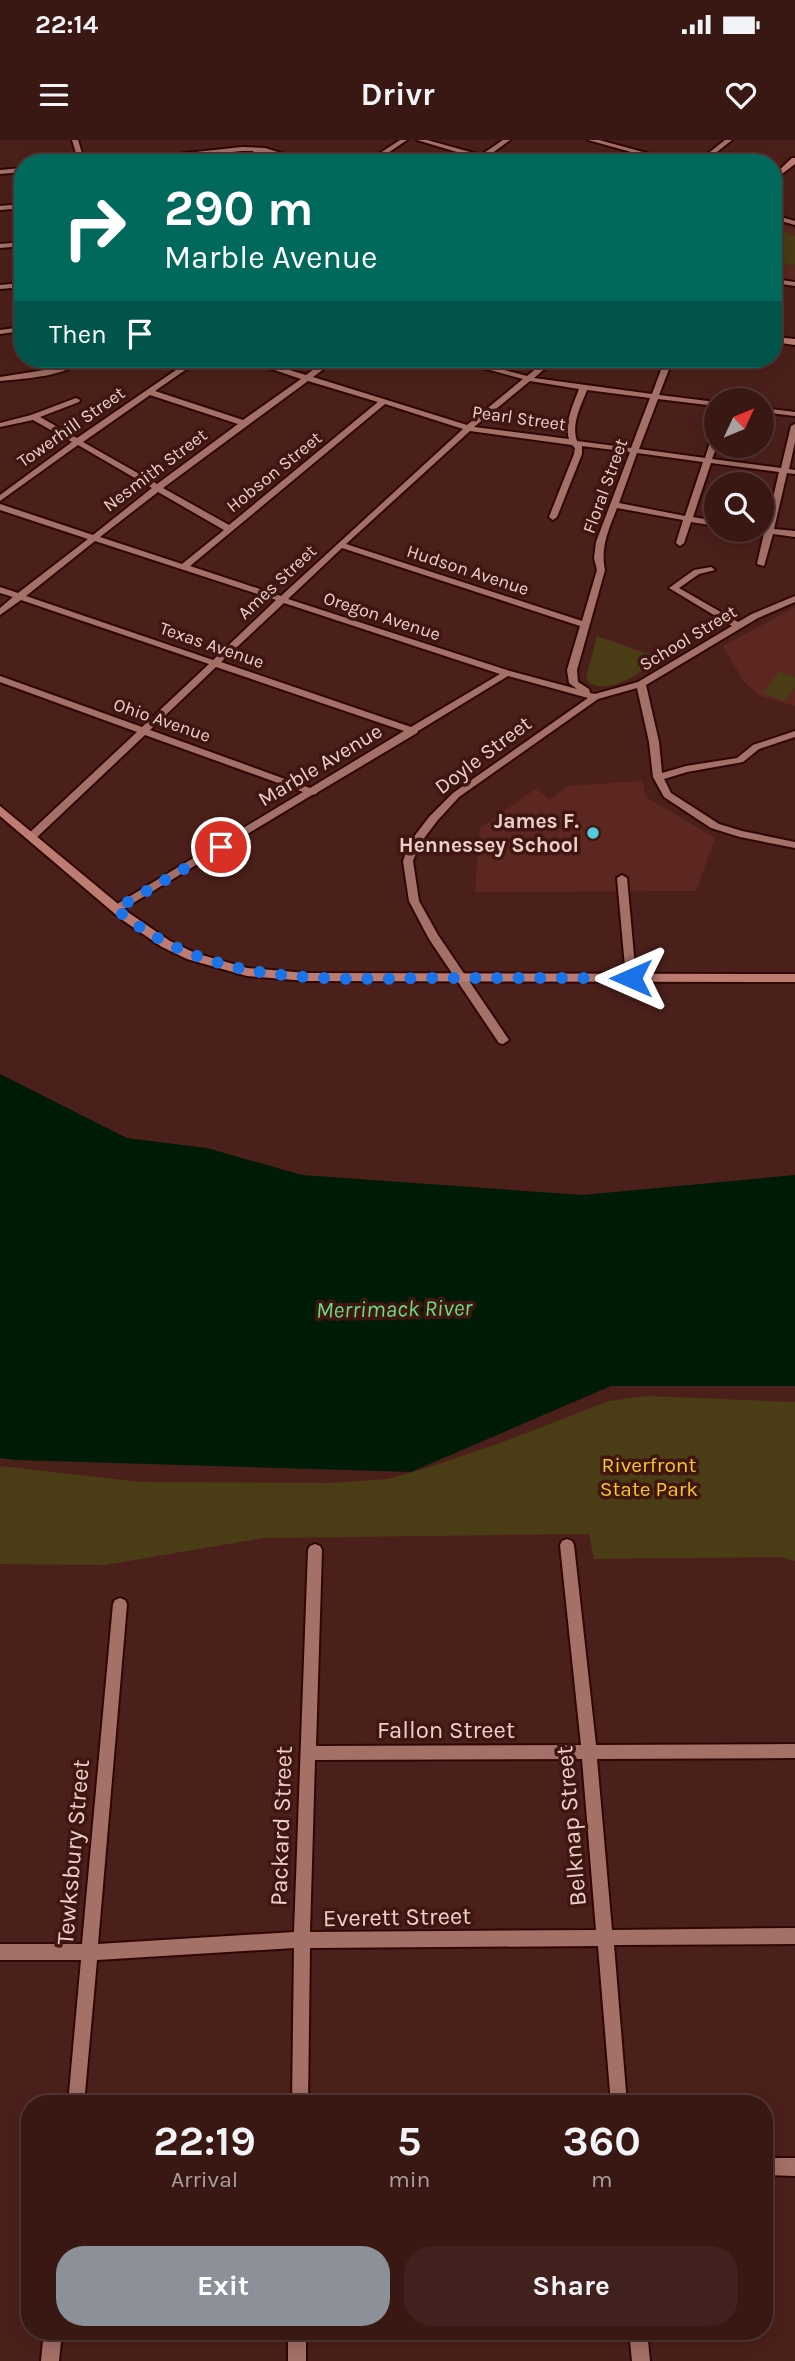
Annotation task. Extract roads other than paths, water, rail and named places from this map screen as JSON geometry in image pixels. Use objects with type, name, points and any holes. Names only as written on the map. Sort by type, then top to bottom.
[{"type":"main road","points":[[0,810],[116,909],[166,944],[191,956],[247,972],[306,977],[795,978]]},
{"type":"street","points":[[382,154],[404,140]]},
{"type":"street","points":[[419,140],[468,154]]},
{"type":"street","points":[[488,154],[507,140]]},
{"type":"street","points":[[591,140],[645,154]]},
{"type":"street","points":[[618,147],[627,140]]},
{"type":"street","points":[[711,154],[729,140]]},
{"type":"street","points":[[199,154],[255,149],[275,154]]},
{"type":"street","points":[[255,149],[257,154]]},
{"type":"street","points":[[0,379],[64,368]]},
{"type":"street","name":"Towerhill Street","points":[[0,499],[184,368]]},
{"type":"street","name":"Pearl Street","points":[[274,368],[468,428],[795,472]]},
{"type":"street","name":"Nesmith Street","points":[[0,612],[157,487],[320,368]]},
{"type":"street","points":[[487,368],[527,379],[704,402]]},
{"type":"street","name":"Ames Street","points":[[31,837],[340,545],[468,428],[541,368]]},
{"type":"street","name":"Floral Street","points":[[595,697],[574,683],[572,670],[601,569],[598,558],[600,542],[665,368]]},
{"type":"street","points":[[553,517],[578,454],[579,448],[571,442],[569,433],[584,387]]},
{"type":"street","points":[[149,392],[244,423]]},
{"type":"street","points":[[0,425],[34,417],[76,400]]},
{"type":"street","name":"Hobson Street","points":[[184,567],[383,402]]},
{"type":"street","points":[[774,412],[795,414]]},
{"type":"street","points":[[34,417],[229,529]]},
{"type":"street","points":[[774,502],[795,426]]},
{"type":"street","points":[[680,543],[708,460]]},
{"type":"street","points":[[614,505],[704,522]]},
{"type":"street","name":"Oregon Avenue","points":[[0,507],[507,673],[595,697]]},
{"type":"street","points":[[774,531],[795,534]]},
{"type":"street","points":[[761,564],[764,542]]},
{"type":"street","name":"Hudson Avenue","points":[[340,545],[585,625]]},
{"type":"street","points":[[711,570],[697,572],[673,588],[738,626]]},
{"type":"street","name":"Texas Avenue","points":[[0,590],[414,731]]},
{"type":"street","name":"School Street","points":[[595,697],[641,684],[738,626],[795,599]]},
{"type":"street","name":"Marble Avenue","points":[[116,909],[507,673]]},
{"type":"street","name":"Ohio Avenue","points":[[0,679],[313,792]]},
{"type":"street","points":[[641,684],[658,777],[667,795],[715,826],[740,835],[795,845]]},
{"type":"street","name":"Doyle Street","points":[[503,1041],[414,901],[408,861],[414,844],[456,795],[595,697]]},
{"type":"street","points":[[658,777],[686,769],[740,760],[756,747],[795,734]]},
{"type":"street","points":[[622,878],[631,978]]},
{"type":"street","name":"Belknap Street","points":[[567,1545],[589,1752],[618,2095]]},
{"type":"street","name":"Packard Street","points":[[300,2095],[314,1550]]},
{"type":"street","name":"Tewksbury Street","points":[[77,2095],[120,1604]]},
{"type":"street","name":"Fallon Street","points":[[308,1753],[795,1751]]},
{"type":"street","name":"Everett Street","points":[[0,1952],[89,1952],[302,1940],[795,1936]]},
{"type":"street","points":[[773,2167],[795,2167]]},
{"type":"street","points":[[50,2361],[52,2340]]},
{"type":"street","points":[[297,2340],[297,2361]]},
{"type":"street","points":[[639,2340],[641,2361]]},
{"type":"water","name":"Merrimack River","points":[[0,1074],[127,1138],[207,1148],[302,1175],[582,1195],[795,1175],[795,1386],[611,1386],[411,1472],[0,1458]]},
{"type":"place","name":"James F. Hennessey School","points":[[593,833]]},
{"type":"park label","name":"Riverfront State Park","points":[[649,1477]]}]
